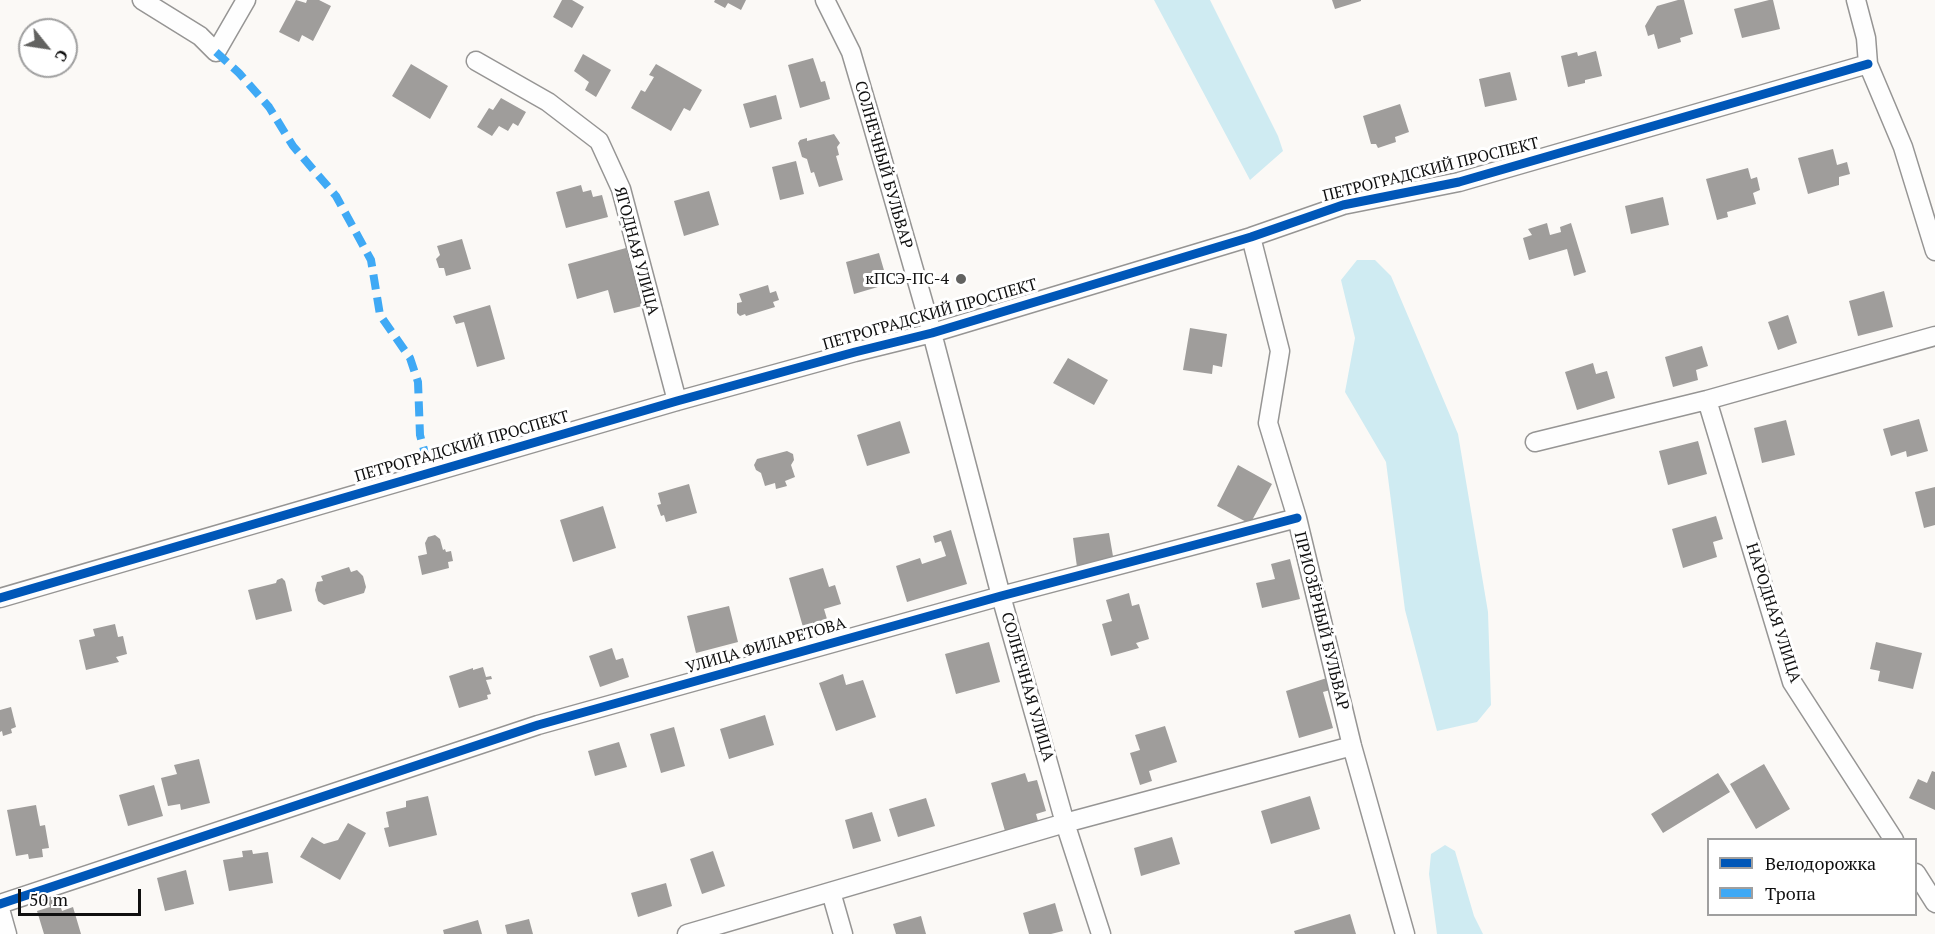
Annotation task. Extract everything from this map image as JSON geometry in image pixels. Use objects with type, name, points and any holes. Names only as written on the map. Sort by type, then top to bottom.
[{"type":"street","points":[[142,0],[200,36],[216,52],[246,0]]},
{"type":"street","name":"СОЛНЕЧНЫЙ БУЛЬВАР","points":[[825,0],[851,52],[932,333]]},
{"type":"street","points":[[1856,0],[1866,38],[1868,64],[1903,147],[1935,251]]},
{"type":"street","name":"ЯГОДНАЯ УЛИЦА","points":[[476,61],[548,102],[599,141],[621,189],[677,401]]},
{"type":"street","name":"ПЕТРОГРАДСКИЙ ПРОСПЕКТ","points":[[0,597],[677,401],[932,333],[1251,237],[1343,205],[1460,182],[1868,64]]},
{"type":"street","name":"ПРИОЗЁРНЫЙ БУЛЬВАР","points":[[1251,237],[1280,351],[1268,423],[1297,518],[1352,746],[1405,934]]},
{"type":"street","name":"СОЛНЕЧНАЯ УЛИЦА","points":[[932,333],[1001,596],[1065,823],[1101,934]]},
{"type":"street","points":[[1535,442],[1707,400],[1935,336]]},
{"type":"street","name":"НАРОДНАЯ УЛИЦА","points":[[1707,400],[1792,682],[1893,838]]},
{"type":"street","name":"УЛИЦА ФИЛАРЕТОВА","points":[[0,904],[538,725],[1001,596],[1297,518]]},
{"type":"street","points":[[695,932],[1065,823],[1352,746]]},
{"type":"street","points":[[1917,875],[1935,903]]},
{"type":"street","points":[[831,892],[843,934]]},
{"type":"street","points":[[0,909],[7,934]]},
{"type":"water","points":[[1154,0],[1210,0],[1278,136],[1283,151],[1250,180]]},
{"type":"water","points":[[1357,260],[1375,260],[1391,276],[1458,434],[1488,612],[1491,705],[1477,722],[1437,731],[1405,610],[1386,462],[1345,392],[1355,338],[1341,280]]},
{"type":"water","points":[[1445,845],[1455,851],[1474,916],[1483,934],[1437,934],[1429,874],[1431,854]]},
{"type":"building","points":[[296,0],[306,3],[307,0],[319,0],[331,6],[313,41],[302,35],[299,42],[279,32]]},
{"type":"building","points":[[562,0],[572,0],[584,7],[572,28],[553,17]]},
{"type":"building","points":[[715,0],[746,0],[741,10],[728,3],[725,8],[714,2]]},
{"type":"building","points":[[1332,0],[1361,0],[1361,1],[1335,9]]},
{"type":"building","points":[[1684,0],[1693,34],[1680,38],[1681,42],[1658,49],[1654,34],[1648,36],[1645,26],[1657,6]]},
{"type":"building","points":[[1773,0],[1780,29],[1742,38],[1734,9]]},
{"type":"building","points":[[1596,51],[1602,76],[1568,87],[1561,56],[1577,52],[1578,56]]},
{"type":"building","points":[[583,54],[611,70],[596,97],[585,90],[589,82],[574,71]]},
{"type":"building","points":[[813,58],[821,82],[825,81],[830,99],[800,108],[788,65]]},
{"type":"building","points":[[411,64],[448,86],[430,119],[392,96]]},
{"type":"building","points":[[656,64],[702,90],[690,111],[684,108],[671,131],[631,108],[641,90],[645,92],[654,77],[649,75]]},
{"type":"building","points":[[1510,72],[1517,100],[1485,107],[1479,79]]},
{"type":"building","points":[[776,95],[782,119],[750,128],[743,104]]},
{"type":"building","points":[[501,98],[526,112],[518,126],[513,123],[508,131],[499,126],[492,136],[477,127],[489,108],[493,110]]},
{"type":"building","points":[[1400,104],[1409,132],[1395,137],[1396,142],[1378,148],[1376,144],[1371,144],[1363,116]]},
{"type":"building","points":[[834,134],[840,143],[837,147],[839,155],[836,156],[843,180],[819,187],[814,172],[811,173],[807,159],[802,157],[798,143],[807,138],[807,141]]},
{"type":"building","points":[[1833,149],[1837,165],[1847,162],[1850,174],[1839,177],[1839,185],[1808,194],[1798,158]]},
{"type":"building","points":[[796,161],[804,194],[780,200],[772,167]]},
{"type":"building","points":[[1748,168],[1751,179],[1757,177],[1760,190],[1753,193],[1756,204],[1727,212],[1728,217],[1717,220],[1706,179]]},
{"type":"building","points":[[581,185],[583,192],[591,190],[593,197],[602,195],[608,217],[566,228],[556,192]]},
{"type":"building","points":[[709,191],[719,225],[684,236],[674,201]]},
{"type":"building","points":[[1663,197],[1669,225],[1631,234],[1625,206]]},
{"type":"building","points":[[1547,223],[1550,235],[1561,232],[1560,227],[1571,223],[1586,272],[1574,276],[1567,249],[1529,260],[1523,238],[1532,235],[1528,229]]},
{"type":"building","points":[[462,239],[471,269],[446,276],[444,268],[439,268],[436,259],[440,255],[437,246]]},
{"type":"building","points":[[626,248],[642,306],[614,313],[608,290],[577,299],[568,264]]},
{"type":"building","points":[[879,253],[888,284],[854,294],[846,262]]},
{"type":"building","points":[[768,285],[770,293],[776,291],[779,300],[773,302],[775,307],[746,316],[745,314],[740,316],[737,313],[737,303],[742,302],[739,294]]},
{"type":"building","points":[[1884,291],[1893,327],[1858,336],[1849,301]]},
{"type":"building","points":[[490,305],[505,359],[477,367],[464,322],[456,324],[453,316]]},
{"type":"building","points":[[1788,315],[1797,343],[1778,350],[1768,322]]},
{"type":"building","points":[[1190,328],[1227,334],[1222,367],[1213,365],[1212,374],[1183,370]]},
{"type":"building","points":[[1702,346],[1708,366],[1696,370],[1698,380],[1673,387],[1665,357]]},
{"type":"building","points":[[1068,358],[1108,380],[1094,405],[1053,383]]},
{"type":"building","points":[[1593,363],[1596,374],[1607,371],[1615,398],[1577,410],[1565,372]]},
{"type":"building","points":[[1919,419],[1928,451],[1907,457],[1906,451],[1891,456],[1883,429]]},
{"type":"building","points":[[1786,420],[1795,455],[1762,463],[1754,428]]},
{"type":"building","points":[[900,421],[910,453],[867,466],[857,435]]},
{"type":"building","points":[[1698,441],[1707,474],[1668,485],[1659,451]]},
{"type":"building","points":[[787,451],[793,454],[794,460],[791,465],[795,477],[785,481],[787,486],[776,489],[775,483],[765,486],[761,473],[754,465],[757,459]]},
{"type":"building","points":[[1238,465],[1272,484],[1250,524],[1217,506]]},
{"type":"building","points":[[689,484],[697,513],[666,522],[657,505],[661,504],[658,493]]},
{"type":"building","points":[[1935,487],[1935,525],[1924,528],[1915,492]]},
{"type":"building","points":[[603,506],[616,548],[573,562],[560,520]]},
{"type":"building","points":[[1716,516],[1723,539],[1713,542],[1717,557],[1683,568],[1672,529]]},
{"type":"building","points":[[951,530],[967,584],[907,602],[896,566],[920,558],[922,564],[946,556],[941,541],[935,543],[933,536]]},
{"type":"building","points":[[1109,533],[1114,562],[1077,567],[1073,538]]},
{"type":"building","points":[[435,535],[440,539],[443,550],[451,551],[453,561],[448,562],[449,568],[422,575],[418,556],[427,554],[425,543],[428,537]]},
{"type":"building","points":[[1290,559],[1300,599],[1262,608],[1256,583],[1275,579],[1271,564]]},
{"type":"building","points":[[349,567],[351,572],[357,570],[363,576],[366,587],[364,593],[324,605],[318,601],[315,590],[317,582],[323,581],[321,576]]},
{"type":"building","points":[[823,568],[829,587],[835,585],[841,604],[824,609],[827,619],[803,627],[789,578]]},
{"type":"building","points":[[282,578],[285,581],[292,611],[256,620],[248,590],[276,583]]},
{"type":"building","points":[[1129,593],[1132,606],[1139,604],[1149,639],[1136,643],[1139,648],[1111,656],[1102,624],[1112,621],[1106,600]]},
{"type":"building","points":[[729,606],[738,642],[696,653],[687,616]]},
{"type":"building","points":[[115,624],[118,637],[123,636],[127,654],[116,657],[119,662],[86,670],[79,640],[95,636],[93,629]]},
{"type":"building","points":[[989,642],[1000,682],[956,694],[945,654]]},
{"type":"building","points":[[1876,642],[1922,653],[1913,689],[1878,681],[1880,671],[1870,669]]},
{"type":"building","points":[[612,648],[616,660],[623,658],[629,677],[600,687],[589,656]]},
{"type":"building","points":[[483,667],[486,677],[491,676],[492,679],[486,680],[491,694],[487,695],[488,699],[459,708],[449,676]]},
{"type":"building","points":[[843,674],[846,685],[863,680],[876,717],[836,731],[819,683]]},
{"type":"building","points":[[1330,677],[1334,689],[1323,692],[1333,728],[1299,738],[1286,691]]},
{"type":"building","points":[[11,707],[16,727],[11,729],[12,733],[3,736],[2,731],[0,732],[0,710]]},
{"type":"building","points":[[765,715],[774,745],[729,759],[720,729]]},
{"type":"building","points":[[1165,726],[1177,762],[1149,771],[1152,781],[1140,785],[1130,753],[1140,750],[1135,735]]},
{"type":"building","points":[[674,727],[685,766],[661,773],[650,734]]},
{"type":"building","points":[[619,742],[627,767],[595,776],[588,751]]},
{"type":"building","points":[[199,759],[210,803],[181,810],[180,804],[168,806],[161,778],[177,774],[174,765]]},
{"type":"building","points":[[1764,764],[1790,809],[1756,829],[1730,784]]},
{"type":"building","points":[[1932,771],[1935,772],[1935,810],[1909,798],[1918,779],[1927,783]]},
{"type":"building","points":[[1025,773],[1028,782],[1037,780],[1046,811],[1036,814],[1038,821],[1005,831],[991,783]]},
{"type":"building","points":[[1718,773],[1730,792],[1663,833],[1651,814]]},
{"type":"building","points":[[154,785],[163,816],[128,826],[119,795]]},
{"type":"building","points":[[428,796],[437,835],[389,847],[384,828],[389,827],[386,812],[406,807],[406,801]]},
{"type":"building","points":[[1310,796],[1320,829],[1271,844],[1261,811]]},
{"type":"building","points":[[926,798],[935,826],[898,837],[889,809]]},
{"type":"building","points":[[36,805],[40,826],[45,825],[49,848],[42,849],[43,857],[29,859],[28,854],[16,856],[7,810]]},
{"type":"building","points":[[872,812],[881,841],[853,849],[845,820]]},
{"type":"building","points":[[348,823],[366,833],[340,880],[300,857],[312,837],[324,844],[338,840]]},
{"type":"building","points":[[1172,837],[1180,864],[1141,876],[1134,848]]},
{"type":"building","points":[[252,850],[253,854],[268,852],[273,883],[229,891],[223,860],[243,857],[242,851]]},
{"type":"building","points":[[713,851],[725,886],[702,894],[690,859]]},
{"type":"building","points":[[186,870],[194,904],[165,911],[157,878]]},
{"type":"building","points":[[666,883],[672,906],[638,917],[631,893]]},
{"type":"building","points":[[57,895],[62,911],[73,907],[81,934],[44,934],[37,911],[50,907],[47,898]]},
{"type":"building","points":[[1055,903],[1063,931],[1051,934],[1029,934],[1023,913]]},
{"type":"building","points":[[1350,914],[1356,934],[1295,934],[1294,931]]},
{"type":"building","points":[[921,916],[926,934],[896,934],[893,924]]},
{"type":"building","points":[[529,919],[533,934],[507,934],[505,925]]},
{"type":"building","points":[[478,920],[482,934],[444,934],[443,930]]},
{"type":"marked path","points":[[216,52],[239,73],[269,107],[293,146],[336,196],[371,260],[380,315],[410,358],[418,382],[420,435],[430,472]]},
{"type":"cycle path","points":[[0,598],[677,401],[932,333],[1251,237],[1343,205],[1459,182],[1868,64]]},
{"type":"cycle path","points":[[0,904],[538,725],[1001,596],[1297,518]]},
{"type":"place","name":"кПСЭ-ПС-4","points":[[961,279]]}]
